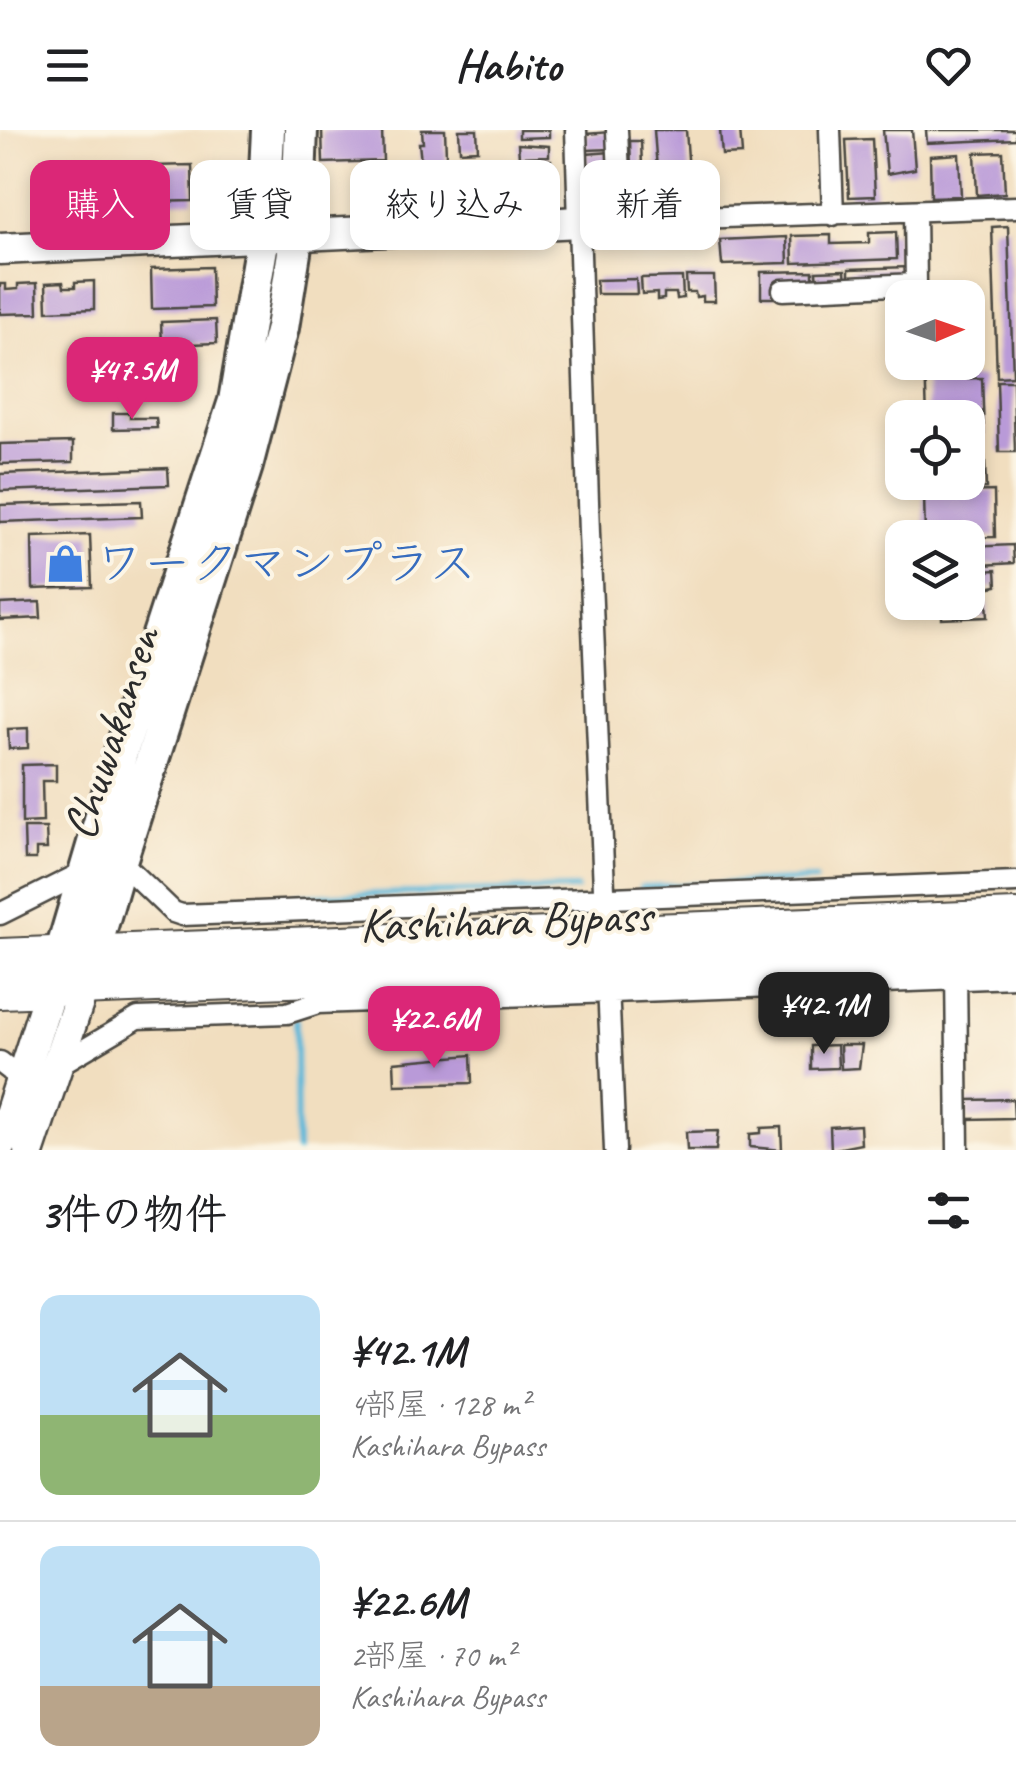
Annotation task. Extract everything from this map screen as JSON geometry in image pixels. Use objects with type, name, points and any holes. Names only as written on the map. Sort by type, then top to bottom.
[{"type":"highway","name":"Kashihara Bypass","points":[[955,951],[1016,920]]},
{"type":"highway","name":"Kashihara Bypass","points":[[0,958],[73,971],[608,964],[1016,950]]},
{"type":"highway","name":"Kashihara Bypass","points":[[0,989],[73,971]]},
{"type":"main road","name":"Chuwakansen","points":[[267,160],[268,130]]},
{"type":"main road","name":"Chuwakansen","points":[[300,160],[301,130]]},
{"type":"main road","name":"Chuwakansen","points":[[73,971],[86,871],[234,401],[261,250]]},
{"type":"main road","name":"Chuwakansen","points":[[73,971],[120,861],[246,466],[282,328],[294,250]]},
{"type":"street","points":[[330,233],[580,222],[576,130]]},
{"type":"street","points":[[617,130],[618,160]]},
{"type":"street","points":[[830,130],[834,215]]},
{"type":"street","points":[[720,218],[1016,207]]},
{"type":"street","points":[[783,290],[916,284],[915,211]]},
{"type":"street","points":[[0,249],[190,240]]},
{"type":"street","points":[[581,250],[614,1150]]},
{"type":"street","points":[[120,861],[182,915],[1016,882]]},
{"type":"street","points":[[0,914],[86,871]]},
{"type":"street","points":[[958,1150],[955,951],[1016,977]]},
{"type":"street","points":[[55,1067],[138,1018],[287,1013],[318,1003],[608,964]]},
{"type":"street","points":[[29,1150],[55,1067],[73,971]]},
{"type":"street","points":[[0,1144],[18,1088],[73,971]]},
{"type":"street","points":[[0,1062],[13,1072],[18,1088]]},
{"type":"building","points":[[322,130],[382,130],[383,160],[323,160]]},
{"type":"building","points":[[422,130],[445,130],[446,160],[421,160],[419,143],[423,143]]},
{"type":"building","points":[[459,130],[477,130],[478,150],[460,151]]},
{"type":"building","points":[[519,130],[549,130],[549,137],[519,138]]},
{"type":"building","points":[[654,130],[686,130],[688,160],[656,160]]},
{"type":"building","points":[[720,130],[740,130],[742,154],[722,155]]},
{"type":"building","points":[[883,130],[912,130],[915,169],[887,174]]},
{"type":"building","points":[[926,130],[1016,130],[1016,139],[927,143]]},
{"type":"building","points":[[610,132],[611,149],[587,150],[586,134]]},
{"type":"building","points":[[872,139],[875,196],[849,197],[846,140]]},
{"type":"building","points":[[630,141],[641,141],[642,160],[631,160]]},
{"type":"building","points":[[518,144],[549,146],[549,156],[519,157]]},
{"type":"building","points":[[611,152],[611,160],[587,160],[586,154]]},
{"type":"building","points":[[1003,152],[1005,193],[977,195],[975,153]]},
{"type":"building","points":[[959,154],[961,196],[931,197],[930,156]]},
{"type":"building","points":[[190,165],[190,201],[170,202],[170,166]]},
{"type":"building","points":[[1008,226],[1013,376],[997,377],[992,227]]},
{"type":"building","points":[[896,232],[897,259],[793,263],[792,236],[831,235],[831,244],[869,243],[869,233]]},
{"type":"building","points":[[787,237],[788,263],[722,265],[720,240]]},
{"type":"building","points":[[211,267],[212,307],[152,309],[151,269]]},
{"type":"building","points":[[909,267],[910,280],[849,283],[849,269]]},
{"type":"building","points":[[845,270],[846,284],[817,285],[816,271]]},
{"type":"building","points":[[813,271],[813,285],[773,286],[774,298],[761,298],[761,272]]},
{"type":"building","points":[[686,276],[714,276],[715,301],[703,301],[703,296],[687,292]]},
{"type":"building","points":[[682,277],[683,298],[677,299],[676,293],[664,293],[664,299],[657,300],[657,293],[642,294],[641,278]]},
{"type":"building","points":[[636,279],[637,294],[597,294],[596,280]]},
{"type":"building","points":[[94,281],[94,309],[47,311],[46,283],[63,282],[64,287],[75,287],[75,282]]},
{"type":"building","points":[[37,283],[38,313],[0,314],[0,284],[6,284],[6,290],[18,289],[18,284]]},
{"type":"building","points":[[216,320],[217,343],[162,345],[161,322]]},
{"type":"building","points":[[926,380],[982,380],[983,400],[926,400]]},
{"type":"building","points":[[997,381],[1013,381],[1015,452],[999,452]]},
{"type":"building","points":[[113,413],[130,413],[130,418],[156,418],[157,428],[113,429]]},
{"type":"building","points":[[73,442],[73,462],[0,464],[0,444]]},
{"type":"building","points":[[168,468],[169,485],[0,491],[0,474]]},
{"type":"building","points":[[985,491],[994,491],[995,537],[985,537],[985,520],[925,520],[924,500],[985,500]]},
{"type":"building","points":[[141,501],[142,517],[0,522],[0,505]]},
{"type":"building","points":[[90,535],[92,587],[33,589],[32,537]]},
{"type":"building","points":[[1013,545],[1014,563],[985,565],[985,546]]},
{"type":"building","points":[[996,570],[997,586],[985,588],[985,571]]},
{"type":"building","points":[[40,602],[41,618],[0,620],[0,604]]},
{"type":"building","points":[[28,728],[28,748],[9,749],[8,729]]},
{"type":"building","points":[[56,764],[56,781],[42,781],[43,822],[22,823],[22,765]]},
{"type":"building","points":[[24,828],[46,828],[47,849],[36,849],[36,859],[25,859]]},
{"type":"building","points":[[837,1045],[838,1068],[811,1069],[811,1046]]},
{"type":"building","points":[[840,1045],[862,1045],[859,1068],[841,1069]]},
{"type":"building","points":[[471,1055],[472,1083],[395,1085],[394,1062]]},
{"type":"building","points":[[1013,1099],[1014,1118],[968,1119],[968,1100]]},
{"type":"building","points":[[860,1125],[861,1144],[831,1150],[830,1127]]},
{"type":"building","points":[[781,1127],[782,1150],[750,1147],[750,1134],[761,1133],[761,1128]]},
{"type":"building","points":[[718,1131],[716,1150],[687,1150],[686,1132]]},
{"type":"waterway","points":[[641,887],[815,880]]},
{"type":"waterway","points":[[295,903],[295,896],[576,889]]},
{"type":"waterway","points":[[296,1020],[297,1150]]},
{"type":"place","name":"ワークマンプラス","points":[[65,563]]}]
